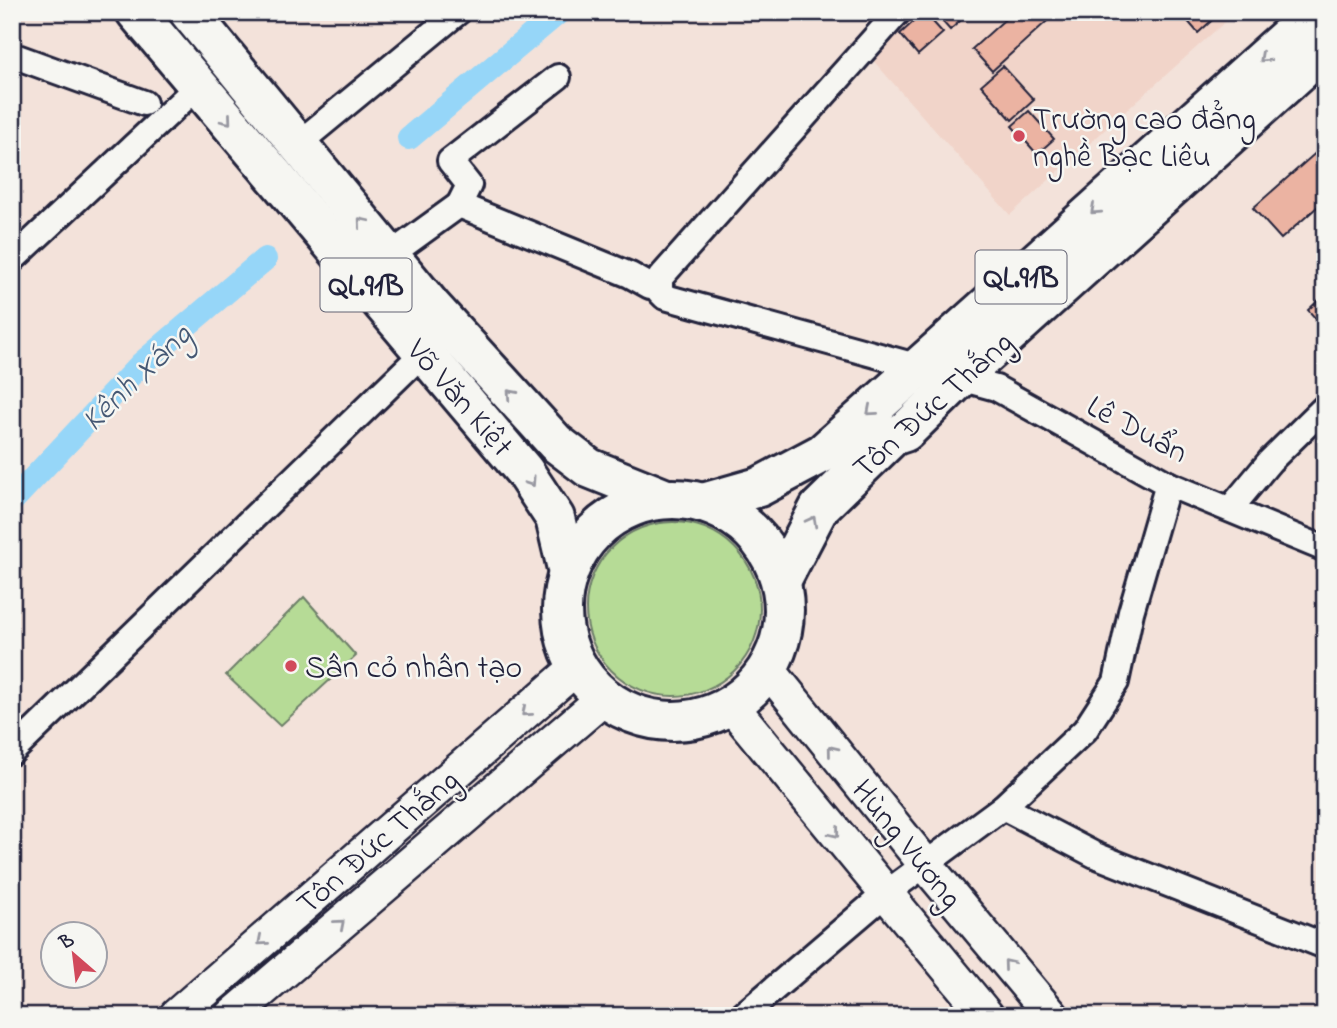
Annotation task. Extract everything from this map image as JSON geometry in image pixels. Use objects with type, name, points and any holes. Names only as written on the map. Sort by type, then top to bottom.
[{"type":"highway","name":"Võ Văn Kiệt","points":[[136,12],[198,86],[419,330],[555,517],[568,573]]},
{"type":"highway","name":"Tôn Đức Thắng","points":[[684,501],[737,519],[765,546],[781,581],[784,607],[782,632],[760,679],[730,704],[705,716],[663,720],[642,716],[604,698],[577,667],[563,631],[562,611],[568,573],[583,544],[606,522],[634,506],[684,501],[759,487],[823,453],[1315,12]]},
{"type":"highway","name":"Võ Văn Kiệt","points":[[195,15],[390,255],[419,330],[589,468],[684,501]]},
{"type":"highway","name":"Tôn Đức Thắng","points":[[781,581],[819,508],[892,436],[905,432],[959,379],[1325,49]]},
{"type":"main road","name":"Tôn Đức Thắng","points":[[176,1016],[577,667]]},
{"type":"main road","name":"Hùng Vương","points":[[767,668],[1052,1016]]},
{"type":"main road","name":"Tôn Đức Thắng","points":[[232,1016],[604,698]]},
{"type":"main road","name":"Hùng Vương","points":[[730,704],[987,1016]]},
{"type":"street","points":[[298,144],[457,12]]},
{"type":"street","points":[[658,285],[660,278],[675,260],[898,12]]},
{"type":"street","points":[[12,55],[144,103]]},
{"type":"street","points":[[390,255],[459,205],[469,185],[450,161],[558,77]]},
{"type":"street","points":[[12,260],[198,86]]},
{"type":"street","name":"Lê Duẩn","points":[[459,205],[650,286],[658,285],[665,297],[996,388],[1168,484],[1325,549]]},
{"type":"street","points":[[12,752],[419,330]]},
{"type":"street","points":[[1230,509],[1270,461],[1325,407]]},
{"type":"street","points":[[742,1016],[885,894],[1003,807],[1085,730],[1116,682],[1131,612],[1168,484]]},
{"type":"street","points":[[1003,807],[1095,855],[1325,946]]},
{"type":"shaded area","name":"Trường cao đẳng nghề Bạc Liêu","points":[[919,12],[1236,12],[1010,215],[870,57]]},
{"type":"green space","points":[[673,522],[706,529],[734,548],[753,576],[760,609],[753,642],[734,670],[706,689],[673,696],[640,689],[612,670],[593,642],[586,609],[593,576],[612,548],[640,529]]},
{"type":"green space","name":"Sân cỏ nhân tạo","points":[[304,597],[356,656],[280,726],[226,675]]},
{"type":"building","points":[[924,12],[943,33],[918,55],[900,34]]},
{"type":"building","points":[[934,12],[970,12],[950,30]]},
{"type":"building","points":[[1013,12],[1057,12],[992,71],[972,49]]},
{"type":"building","points":[[1180,12],[1221,12],[1198,33]]},
{"type":"building","points":[[1003,66],[1034,100],[1012,120],[981,85]]},
{"type":"building","points":[[1029,111],[1054,139],[1037,154],[1012,126]]},
{"type":"building","points":[[1320,149],[1325,154],[1325,200],[1281,239],[1253,208]]},
{"type":"building","points":[[1325,294],[1325,329],[1308,310]]},
{"type":"waterway","name":"Kênh Xáng","points":[[409,138],[559,12]]},
{"type":"waterway","name":"Kênh Xáng","points":[[12,501],[141,364],[265,259]]},
{"type":"place","name":"Trường cao đẳng nghề Bạc Liêu","points":[[1019,136]]},
{"type":"place","name":"Sân cỏ nhân tạo","points":[[291,666]]}]
